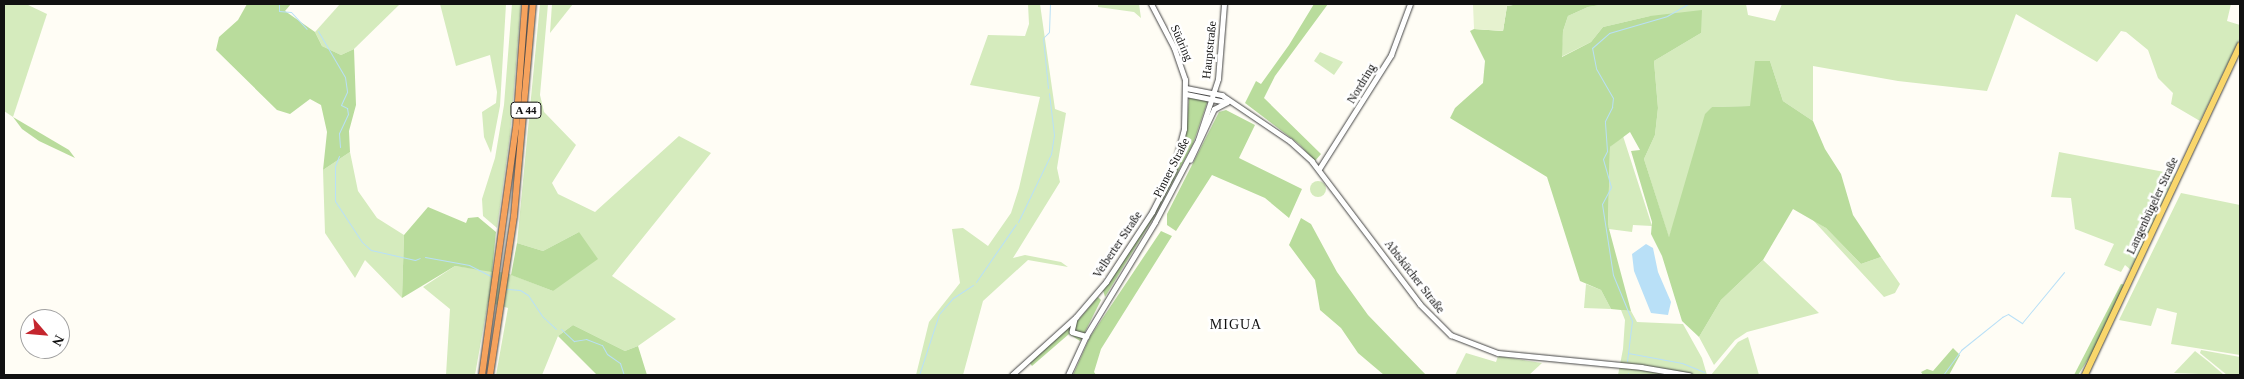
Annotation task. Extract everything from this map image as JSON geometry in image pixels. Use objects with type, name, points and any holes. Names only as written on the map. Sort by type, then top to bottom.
[{"type":"highway","name":"A 44","points":[[482,375],[505,215],[525,4]]},
{"type":"highway","name":"A 44","points":[[490,375],[514,216],[533,4]]},
{"type":"main road","name":"Langenbügeler Straße","points":[[2085,375],[2240,46]]},
{"type":"street","name":"Südring","points":[[1151,4],[1174,48],[1186,88],[1186,94]]},
{"type":"street","name":"Hauptstraße","points":[[1213,98],[1222,54],[1224,4]]},
{"type":"street","name":"Nordring","points":[[1319,169],[1391,55],[1410,4]]},
{"type":"street","points":[[1186,88],[1215,91]]},
{"type":"street","name":"Abtskücher Straße","points":[[1215,91],[1290,142],[1319,169],[1420,304],[1451,335],[1477,347],[1505,354],[1641,367],[1689,375]]},
{"type":"street","name":"Abtskücher Straße","points":[[1186,94],[1213,98],[1234,104]]},
{"type":"street","name":"Velberter Straße","points":[[1012,375],[1076,317],[1100,290],[1137,237],[1172,171],[1183,136],[1186,94]]},
{"type":"street","name":"Pinner Straße","points":[[1068,375],[1086,336],[1186,165],[1213,98]]},
{"type":"street","points":[[1186,165],[1198,149],[1214,109],[1227,102]]},
{"type":"street","points":[[1100,290],[1106,302]]},
{"type":"street","points":[[1076,317],[1072,332],[1086,336]]},
{"type":"green space","points":[[4,4],[26,4],[47,14],[13,117],[4,111]]},
{"type":"green space","points":[[247,4],[291,4],[285,11],[315,32],[322,46],[341,55],[354,49],[356,105],[349,131],[350,152],[323,170],[327,132],[321,105],[310,99],[290,114],[277,110],[216,50],[219,37],[238,20]]},
{"type":"green space","points":[[340,4],[400,4],[354,49],[341,55],[322,46],[315,32]]},
{"type":"green space","points":[[440,4],[506,4],[500,106],[491,153],[484,137],[482,112],[496,103],[497,92],[490,55],[456,66]]},
{"type":"green space","points":[[512,4],[521,4],[510,136],[497,228],[483,216],[482,199],[495,158],[504,105]]},
{"type":"green space","points":[[540,4],[548,4],[540,95],[544,112],[576,145],[552,183],[558,194],[595,212],[679,136],[711,153],[612,276],[676,319],[638,346],[625,351],[573,325],[558,336],[542,375],[496,375],[508,308],[488,302],[475,375],[446,375],[450,309],[423,287],[455,266],[507,273],[553,291],[579,232],[543,251],[517,243]]},
{"type":"green space","points":[[552,4],[573,4],[550,33]]},
{"type":"green space","points":[[1028,4],[1040,4],[1055,109],[1066,113],[1057,168],[1060,182],[1013,258],[1025,255],[1061,262],[1068,267],[1028,260],[983,301],[963,375],[916,375],[929,322],[960,283],[952,229],[963,228],[988,246],[1011,213],[1019,188],[1040,97],[970,85],[988,35],[1025,36],[1029,24]]},
{"type":"green space","points":[[1098,4],[1139,4],[1141,18],[1134,12],[1098,7]]},
{"type":"green space","points":[[1314,4],[1328,4],[1275,76],[1264,98],[1321,154],[1315,161],[1299,144],[1245,103],[1256,81],[1261,84],[1289,45]]},
{"type":"green space","points":[[1473,4],[1519,4],[1507,6],[1503,31],[1474,29]]},
{"type":"green space","points":[[1519,4],[1606,4],[1588,7],[1568,16],[1563,31],[1562,57],[1591,42],[1603,27],[1650,16],[1702,10],[1701,33],[1654,61],[1658,108],[1655,135],[1644,159],[1669,237],[1705,114],[1712,107],[1750,106],[1755,61],[1770,61],[1783,101],[1813,121],[1825,149],[1841,174],[1853,215],[1881,257],[1861,264],[1826,228],[1793,209],[1763,260],[1721,300],[1699,337],[1682,321],[1662,256],[1651,234],[1652,222],[1631,151],[1640,150],[1630,132],[1610,147],[1608,225],[1631,311],[1611,309],[1601,290],[1580,281],[1547,177],[1450,118],[1455,108],[1483,83],[1485,61],[1470,31],[1474,29],[1503,31],[1507,6]]},
{"type":"green space","points":[[1606,4],[1746,4],[1748,15],[1775,21],[1782,4],[2231,4],[2227,21],[2240,25],[2240,38],[2200,121],[2171,104],[2173,93],[2158,78],[2148,50],[2126,32],[2121,31],[2097,62],[2016,14],[1987,91],[1898,81],[1813,66],[1813,121],[1783,101],[1770,61],[1751,106],[1712,107],[1669,238],[1644,159],[1655,135],[1658,108],[1654,61],[1701,33],[1650,16],[1603,27],[1591,42],[1561,57],[1563,31],[1568,16],[1588,7]]},
{"type":"green space","points":[[1320,52],[1343,62],[1334,75],[1314,61]]},
{"type":"green space","points":[[1189,98],[1208,100],[1193,144],[1154,217],[1105,297],[1103,290],[1152,218],[1178,164],[1186,135]]},
{"type":"green space","points":[[1226,110],[1255,125],[1239,158],[1302,189],[1289,218],[1265,198],[1212,175],[1176,231],[1167,225],[1167,214],[1219,112]]},
{"type":"green space","points":[[13,117],[69,150],[75,158],[39,141],[22,129]]},
{"type":"green space","points":[[1623,136],[1652,226],[1633,225],[1632,232],[1609,229],[1608,226],[1610,147]]},
{"type":"green space","points":[[350,152],[358,191],[377,218],[404,235],[402,298],[365,260],[355,278],[325,233],[323,170]]},
{"type":"green space","points":[[2059,152],[2175,174],[2132,271],[2125,265],[2121,272],[2104,265],[2114,244],[2075,229],[2071,198],[2051,197]]},
{"type":"green space","points":[[1318,181],[1326,189],[1318,197],[1310,189]]},
{"type":"green space","points":[[2181,193],[2240,205],[2240,355],[2171,344],[2177,313],[2157,308],[2151,326],[2119,320]]},
{"type":"green space","points":[[428,207],[466,223],[468,218],[478,217],[496,232],[492,272],[455,266],[402,298],[404,235]]},
{"type":"green space","points":[[1301,218],[1311,224],[1337,272],[1368,315],[1426,375],[1384,375],[1358,353],[1341,328],[1320,310],[1315,280],[1289,245]]},
{"type":"green space","points":[[1812,219],[1826,228],[1861,264],[1881,257],[1900,284],[1895,293],[1884,297]]},
{"type":"green space","points":[[1161,231],[1172,236],[1101,349],[1094,372],[1096,375],[1073,375],[1090,337]]},
{"type":"green space","points":[[579,232],[598,259],[553,291],[511,275],[517,243],[543,251]]},
{"type":"green space","points":[[1763,260],[1819,313],[1747,332],[1735,340],[1714,365],[1699,337],[1721,300]]},
{"type":"green space","points":[[1586,284],[1601,290],[1611,309],[1584,308]]},
{"type":"green space","points":[[2121,284],[2126,285],[2098,344],[2078,375],[2074,375]]},
{"type":"green space","points":[[1098,297],[1101,300],[1084,334],[1074,331],[1075,324]]},
{"type":"green space","points":[[1621,310],[1631,311],[1637,322],[1683,324],[1702,358],[1707,375],[1618,375],[1623,349],[1625,320]]},
{"type":"green space","points":[[573,325],[625,351],[638,346],[647,375],[597,375],[558,336]]},
{"type":"green space","points":[[1071,325],[1071,333],[1082,338],[1080,341],[1069,334],[1032,366],[1029,362]]},
{"type":"green space","points":[[1748,337],[1759,375],[1711,375],[1738,342]]},
{"type":"green space","points":[[1953,348],[1960,355],[1949,375],[1923,375],[1921,372],[1927,369],[1933,371]]},
{"type":"green space","points":[[2201,350],[2240,357],[2240,375],[2227,375],[2200,353]]},
{"type":"green space","points":[[2195,351],[2209,362],[2224,375],[2174,373]]},
{"type":"green space","points":[[1466,353],[1496,362],[1498,356],[1542,363],[1529,375],[1455,375]]},
{"type":"water","points":[[1646,244],[1653,248],[1658,272],[1671,302],[1668,315],[1651,313],[1634,271],[1632,254]]},
{"type":"waterway","points":[[279,4],[279,11],[291,12],[307,29]]},
{"type":"waterway","points":[[1048,88],[1043,38],[1049,32],[1050,4]]},
{"type":"waterway","points":[[1627,361],[1632,321],[1613,275],[1602,204],[1611,187],[1603,159],[1607,151],[1605,121],[1612,107],[1613,98],[1596,68],[1592,48],[1609,33],[1667,16],[1688,4]]},
{"type":"waterway","points":[[318,31],[345,77],[347,92],[341,105],[347,108],[348,114],[339,133],[340,147]]},
{"type":"waterway","points":[[1018,222],[1051,154],[1054,135],[1049,93]]},
{"type":"waterway","points":[[339,156],[335,166],[335,201],[362,242],[371,250],[415,260],[420,258]]},
{"type":"waterway","points":[[976,282],[1016,224]]},
{"type":"waterway","points":[[425,257],[469,265],[493,277]]},
{"type":"waterway","points":[[1943,375],[1961,350],[2002,317],[2008,314],[2022,323],[2064,272]]},
{"type":"waterway","points":[[919,375],[939,314],[953,298],[973,285]]},
{"type":"waterway","points":[[506,289],[520,290],[528,295],[542,316],[556,329]]},
{"type":"waterway","points":[[561,329],[574,341],[586,339],[602,345],[607,354],[620,363],[624,375]]},
{"type":"waterway","points":[[1628,353],[1682,363],[1704,372]]},
{"type":"district","name":"MIGUA","points":[[1236,325]]}]
